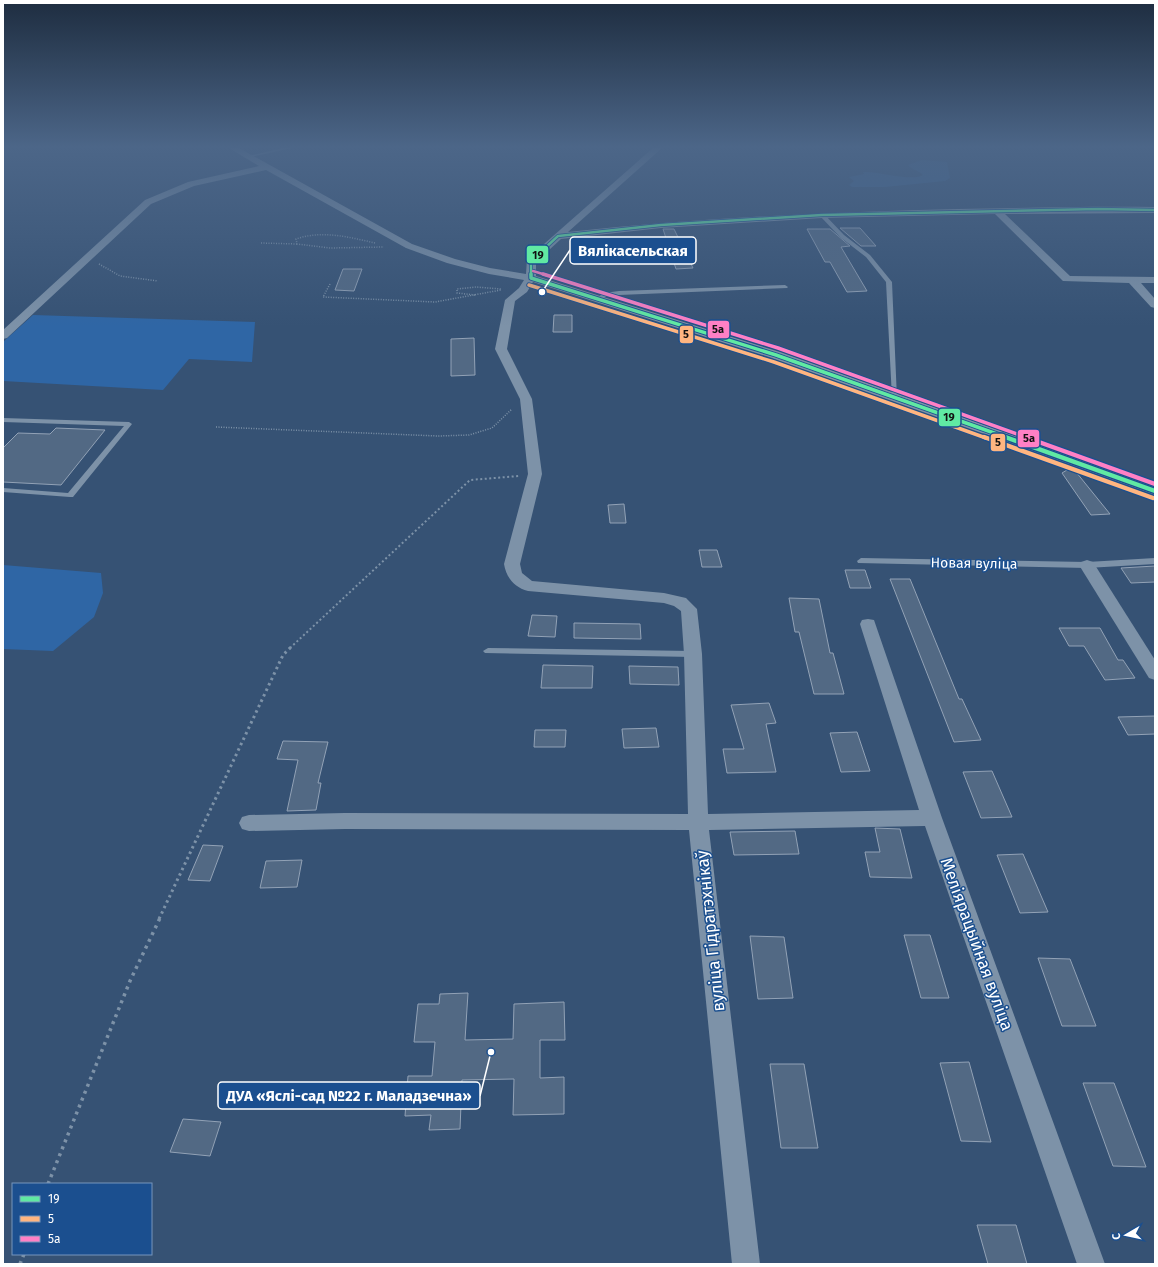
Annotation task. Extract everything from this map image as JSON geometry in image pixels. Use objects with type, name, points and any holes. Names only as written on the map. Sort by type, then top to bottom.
[{"type":"street","points":[[3,336],[143,207]]},
{"type":"street","points":[[339,207],[409,246],[451,261],[489,271],[531,278],[768,353],[1155,491]]},
{"type":"street","points":[[535,474],[526,400],[502,349],[510,300],[523,290],[531,278],[530,261],[591,207]]},
{"type":"street","points":[[558,236],[661,226],[822,215],[1155,210]]},
{"type":"street","points":[[998,212],[1067,279],[1155,280]]},
{"type":"street","points":[[1132,280],[1155,305]]},
{"type":"street","name":"вуліца Гідратэхнікаў","points":[[535,474],[512,564],[514,575],[528,586],[664,598],[680,602],[689,609],[693,654],[698,822],[746,1264]]},
{"type":"street","points":[[1087,565],[1155,674]]},
{"type":"street","name":"Меліярацыйная вуліца","points":[[868,624],[932,818],[1091,1264]]},
{"type":"street","points":[[249,823],[345,821],[698,822],[932,818]]},
{"type":"lane","points":[[822,215],[842,236],[868,256],[889,282],[895,398]]},
{"type":"lane","points":[[598,299],[606,294],[619,293],[785,287]]},
{"type":"lane","points":[[3,427],[6,420],[129,424],[70,495],[3,490]]},
{"type":"lane","name":"Новая вуліца","points":[[861,561],[1087,565],[1155,561]]},
{"type":"lane","points":[[488,651],[693,654]]},
{"type":"path","points":[[297,244],[296,239],[305,235],[322,234],[395,247]]},
{"type":"path","points":[[261,243],[297,244],[330,248],[409,246]]},
{"type":"path","points":[[89,257],[113,275],[129,279],[158,281]]},
{"type":"path","points":[[330,284],[323,297],[435,302],[480,295],[504,289],[476,287],[458,289],[458,293],[480,295]]},
{"type":"path","points":[[216,427],[438,436],[469,435],[492,428],[506,412],[526,400]]},
{"type":"path","points":[[48,1183],[130,981],[283,655],[470,480],[535,474]]},
{"type":"shaded area","points":[[33,315],[255,322],[252,362],[189,359],[163,390],[3,381],[3,342]]},
{"type":"shaded area","points":[[3,565],[101,573],[103,593],[94,617],[53,651],[3,649]]},
{"type":"building","points":[[840,228],[860,228],[876,246],[861,246]]},
{"type":"building","points":[[663,229],[674,229],[693,268],[676,269]]},
{"type":"building","points":[[807,229],[830,229],[850,246],[841,247],[867,291],[847,292],[830,262],[825,262]]},
{"type":"building","points":[[343,269],[362,269],[354,291],[335,290]]},
{"type":"building","points":[[554,315],[572,315],[572,332],[553,332]]},
{"type":"building","points":[[474,338],[475,375],[451,376],[451,339]]},
{"type":"building","points":[[56,428],[105,430],[61,485],[3,482],[3,448],[18,433],[50,434]]},
{"type":"building","points":[[1072,467],[1110,514],[1091,515],[1062,473]]},
{"type":"building","points":[[624,504],[626,523],[610,523],[608,505]]},
{"type":"building","points":[[699,550],[717,550],[722,567],[702,567]]},
{"type":"building","points":[[1155,566],[1155,582],[1131,583],[1121,568]]},
{"type":"building","points":[[845,570],[865,570],[871,588],[850,588]]},
{"type":"building","points":[[890,579],[910,579],[959,699],[962,699],[981,740],[954,742]]},
{"type":"building","points":[[789,598],[819,599],[830,653],[833,653],[844,694],[814,694],[799,632],[795,632]]},
{"type":"building","points":[[532,615],[557,616],[555,637],[528,636]]},
{"type":"building","points":[[574,623],[640,624],[641,639],[574,638]]},
{"type":"building","points":[[1059,628],[1100,628],[1118,660],[1123,660],[1135,678],[1105,680],[1084,646],[1069,646]]},
{"type":"building","points":[[543,665],[593,666],[592,688],[541,688]]},
{"type":"building","points":[[629,666],[678,667],[679,685],[630,684]]},
{"type":"building","points":[[769,703],[776,723],[766,724],[776,772],[727,773],[723,749],[744,749],[731,705]]},
{"type":"building","points":[[1155,716],[1155,734],[1128,735],[1118,717]]},
{"type":"building","points":[[656,728],[659,747],[624,748],[622,729]]},
{"type":"building","points":[[535,730],[566,730],[565,747],[534,747]]},
{"type":"building","points":[[857,732],[870,771],[841,772],[830,733]]},
{"type":"building","points":[[283,741],[328,742],[318,783],[321,783],[316,810],[287,811],[298,760],[277,759]]},
{"type":"building","points":[[992,771],[1012,817],[981,818],[963,772]]},
{"type":"building","points":[[875,828],[900,829],[912,878],[870,877],[865,852],[880,852]]},
{"type":"building","points":[[795,831],[799,854],[734,855],[730,832]]},
{"type":"building","points":[[203,845],[223,846],[210,881],[188,880]]},
{"type":"building","points":[[1023,854],[1048,912],[1020,913],[997,855]]},
{"type":"building","points":[[302,860],[297,887],[260,888],[266,861]]},
{"type":"building","points":[[904,935],[930,935],[949,998],[921,998]]},
{"type":"building","points":[[750,936],[784,937],[793,998],[758,999]]},
{"type":"building","points":[[1038,958],[1070,959],[1096,1026],[1062,1026]]},
{"type":"building","points":[[468,993],[465,1040],[513,1039],[514,1004],[564,1002],[565,1040],[540,1040],[540,1078],[564,1077],[564,1114],[513,1115],[514,1079],[462,1080],[460,1129],[429,1130],[431,1115],[405,1116],[408,1076],[432,1076],[435,1042],[414,1042],[418,1004],[439,1004],[440,994]]},
{"type":"building","points":[[969,1062],[991,1142],[961,1141],[940,1063]]},
{"type":"building","points":[[770,1064],[804,1064],[818,1148],[781,1148]]},
{"type":"building","points":[[1083,1083],[1114,1083],[1146,1167],[1113,1166]]},
{"type":"building","points":[[183,1119],[221,1122],[210,1156],[170,1152]]},
{"type":"building","points":[[977,1225],[1016,1225],[1027,1264],[988,1264]]},
{"type":"transit line","name":"19","points":[[1155,210],[1098,209],[822,215],[661,225],[558,236],[531,261],[531,278],[776,355],[1155,491]]},
{"type":"transit line","name":"5а","points":[[533,271],[778,348],[1155,484]]},
{"type":"transit line","name":"5","points":[[529,285],[774,362],[1153,498]]},
{"type":"place","name":"Вялікасельская","points":[[542,292]]},
{"type":"place","name":"ДУА «Яслі-сад №22 г. Маладзечна»","points":[[491,1052]]}]
